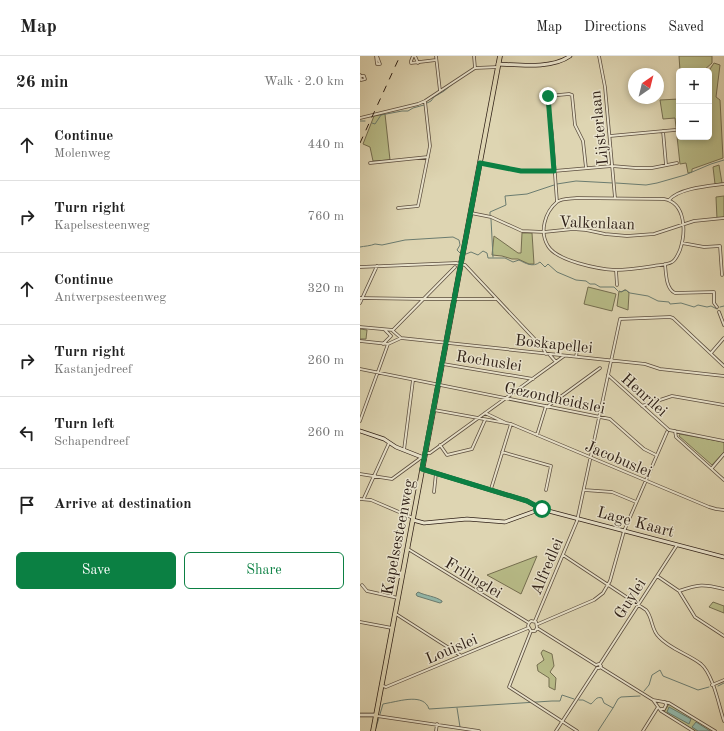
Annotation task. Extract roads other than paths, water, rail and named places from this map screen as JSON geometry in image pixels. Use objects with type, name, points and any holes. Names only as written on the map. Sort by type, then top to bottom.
[{"type":"main road","name":"Kapelsesteenweg","points":[[373,731],[500,56]]},
{"type":"street","points":[[418,63],[415,56],[413,56],[411,63],[418,63],[436,60]]},
{"type":"street","points":[[436,56],[440,91]]},
{"type":"street","points":[[474,56],[475,68]]},
{"type":"street","points":[[360,118],[408,108],[425,101],[475,68],[498,65],[539,65],[559,61],[570,56]]},
{"type":"street","name":"Lijsterlaan","points":[[599,56],[605,87],[615,198]]},
{"type":"street","points":[[557,202],[548,96],[572,95],[575,125],[583,140],[586,168]]},
{"type":"street","points":[[398,208],[418,206],[430,146],[425,101]]},
{"type":"street","points":[[610,136],[675,130]]},
{"type":"street","points":[[663,131],[666,165]]},
{"type":"street","points":[[370,163],[428,157]]},
{"type":"street","points":[[480,163],[521,171],[554,171],[612,166],[652,168],[677,163]]},
{"type":"street","points":[[669,200],[673,195],[700,187],[724,184]]},
{"type":"street","points":[[577,198],[669,200],[677,205],[684,224],[682,243],[674,261],[665,264],[645,268],[616,270],[585,265],[556,254],[548,247],[545,241],[544,221],[549,211],[557,202],[577,198]]},
{"type":"street","name":"Valkenlaan","points":[[470,212],[491,217],[522,231],[544,232],[572,229],[616,235],[654,234],[694,221],[724,218]]},
{"type":"street","points":[[682,243],[704,247],[720,246],[722,275]]},
{"type":"street","points":[[360,267],[439,263],[465,265],[543,348],[546,354]]},
{"type":"street","points":[[665,264],[671,291],[675,293],[714,292],[714,303],[717,307]]},
{"type":"street","points":[[360,303],[377,266]]},
{"type":"street","points":[[360,327],[393,330],[455,267]]},
{"type":"street","points":[[616,270],[617,285]]},
{"type":"street","points":[[361,298],[424,300],[496,299]]},
{"type":"street","points":[[719,312],[724,325]]},
{"type":"street","name":"Alfredlei","points":[[535,621],[577,518],[619,323],[622,319],[670,317],[711,352]]},
{"type":"street","points":[[383,344],[391,336],[385,330]]},
{"type":"street","points":[[360,341],[388,344],[401,338],[393,330]]},
{"type":"street","name":"Boskapellei","points":[[401,338],[611,360],[645,364],[660,369],[724,376]]},
{"type":"street","points":[[724,338],[711,352],[724,366]]},
{"type":"street","points":[[360,421],[388,344]]},
{"type":"street","points":[[571,344],[576,352],[576,357]]},
{"type":"street","points":[[549,354],[556,362]]},
{"type":"street","points":[[360,474],[392,479],[565,356]]},
{"type":"street","name":"Rochuslei","points":[[442,364],[533,379]]},
{"type":"street","points":[[537,435],[547,406],[600,368]]},
{"type":"street","name":"Gezondheidslei","points":[[360,369],[599,416],[613,421],[644,449],[656,455]]},
{"type":"street","name":"Henrilei","points":[[608,375],[667,430]]},
{"type":"street","points":[[404,450],[413,379]]},
{"type":"street","points":[[642,406],[672,396],[724,405]]},
{"type":"street","name":"Jacobuslei","points":[[433,410],[511,424],[711,508],[724,510]]},
{"type":"street","name":"Jacobuslei","points":[[485,413],[506,423]]},
{"type":"street","points":[[440,445],[447,454],[469,450],[474,446],[485,420]]},
{"type":"street","points":[[491,489],[511,424]]},
{"type":"street","points":[[538,624],[594,600],[608,585],[624,531],[667,430],[724,441]]},
{"type":"street","points":[[360,431],[384,439],[404,450],[424,456]]},
{"type":"street","name":"Henrilei","points":[[675,431],[675,436],[724,480]]},
{"type":"street","points":[[364,498],[389,442]]},
{"type":"street","points":[[502,452],[551,466],[546,490]]},
{"type":"street","points":[[712,468],[724,454]]},
{"type":"street","name":"Lage Kaart","points":[[422,469],[527,501],[541,509],[724,557]]},
{"type":"street","points":[[434,492],[436,473]]},
{"type":"street","points":[[584,490],[612,492],[636,502]]},
{"type":"street","points":[[360,499],[364,498],[424,523],[467,519],[505,522],[541,509]]},
{"type":"street","name":"Guylei","points":[[598,667],[677,544]]},
{"type":"street","name":"Frilinglei","points":[[407,549],[529,623]]},
{"type":"street","points":[[563,555],[646,610],[650,615],[653,629],[659,637],[701,665],[708,674],[724,721]]},
{"type":"street","points":[[656,576],[679,591],[695,617],[724,636]]},
{"type":"street","points":[[362,585],[367,591],[398,598]]},
{"type":"street","points":[[679,591],[696,585],[724,589]]},
{"type":"street","points":[[395,614],[460,656]]},
{"type":"street","points":[[531,631],[528,628],[529,623],[535,621],[538,624]]},
{"type":"street","points":[[360,622],[392,628]]},
{"type":"street","points":[[538,624],[537,628],[534,631],[531,631],[508,686],[577,731]]},
{"type":"street","name":"Louislei","points":[[382,686],[386,686],[528,628]]},
{"type":"street","points":[[537,628],[653,700],[659,708],[693,731]]},
{"type":"street","points":[[556,731],[598,667]]},
{"type":"street","points":[[712,685],[724,680]]},
{"type":"street","points":[[653,700],[665,701],[715,731]]},
{"type":"street","points":[[659,708],[664,709],[666,705],[665,701]]},
{"type":"street","points":[[643,731],[659,708]]},
{"type":"street","points":[[360,715],[376,715],[479,731]]},
{"type":"street","points":[[436,731],[437,724]]},
{"type":"waterway","points":[[427,103],[455,82]]},
{"type":"waterway","points":[[372,123],[375,124],[381,115],[408,111],[424,105]]},
{"type":"waterway","points":[[360,121],[365,121]]},
{"type":"waterway","points":[[616,183],[646,185],[657,183],[685,175],[724,160]]},
{"type":"waterway","points":[[557,184],[576,181],[613,183]]},
{"type":"waterway","points":[[490,215],[490,212],[506,205],[505,196],[527,194],[554,185]]},
{"type":"waterway","points":[[491,219],[493,257]]},
{"type":"waterway","points":[[360,247],[375,244],[382,245],[405,240],[453,237],[459,240],[460,245],[457,250],[460,253]]},
{"type":"waterway","points":[[466,254],[471,252],[478,255],[483,251],[487,253],[488,258],[505,258],[513,262],[519,260],[526,264],[532,265],[540,262],[545,267],[548,264],[557,272],[576,280],[586,281],[600,287],[614,287],[618,291]]},
{"type":"waterway","points":[[620,292],[626,290],[630,293],[648,296],[658,301],[669,302],[670,304],[681,303],[694,307],[698,305],[707,307],[711,306],[717,309]]},
{"type":"waterway","points":[[720,307],[724,306]]},
{"type":"waterway","points":[[644,691],[649,685],[652,675],[660,670],[663,676],[698,690],[709,687]]},
{"type":"waterway","points":[[718,686],[724,683]]},
{"type":"waterway","points":[[375,731],[383,704],[411,699],[422,701],[429,709],[560,701],[562,695],[574,699]]},
{"type":"waterway","points":[[579,700],[583,700],[591,704],[597,698],[602,698],[604,703],[613,708],[618,699],[621,697],[640,696]]},
{"type":"waterway","points":[[457,708],[460,727]]},
{"type":"waterway","points":[[598,731],[613,708]]},
{"type":"railway","points":[[360,143],[400,56]]}]
